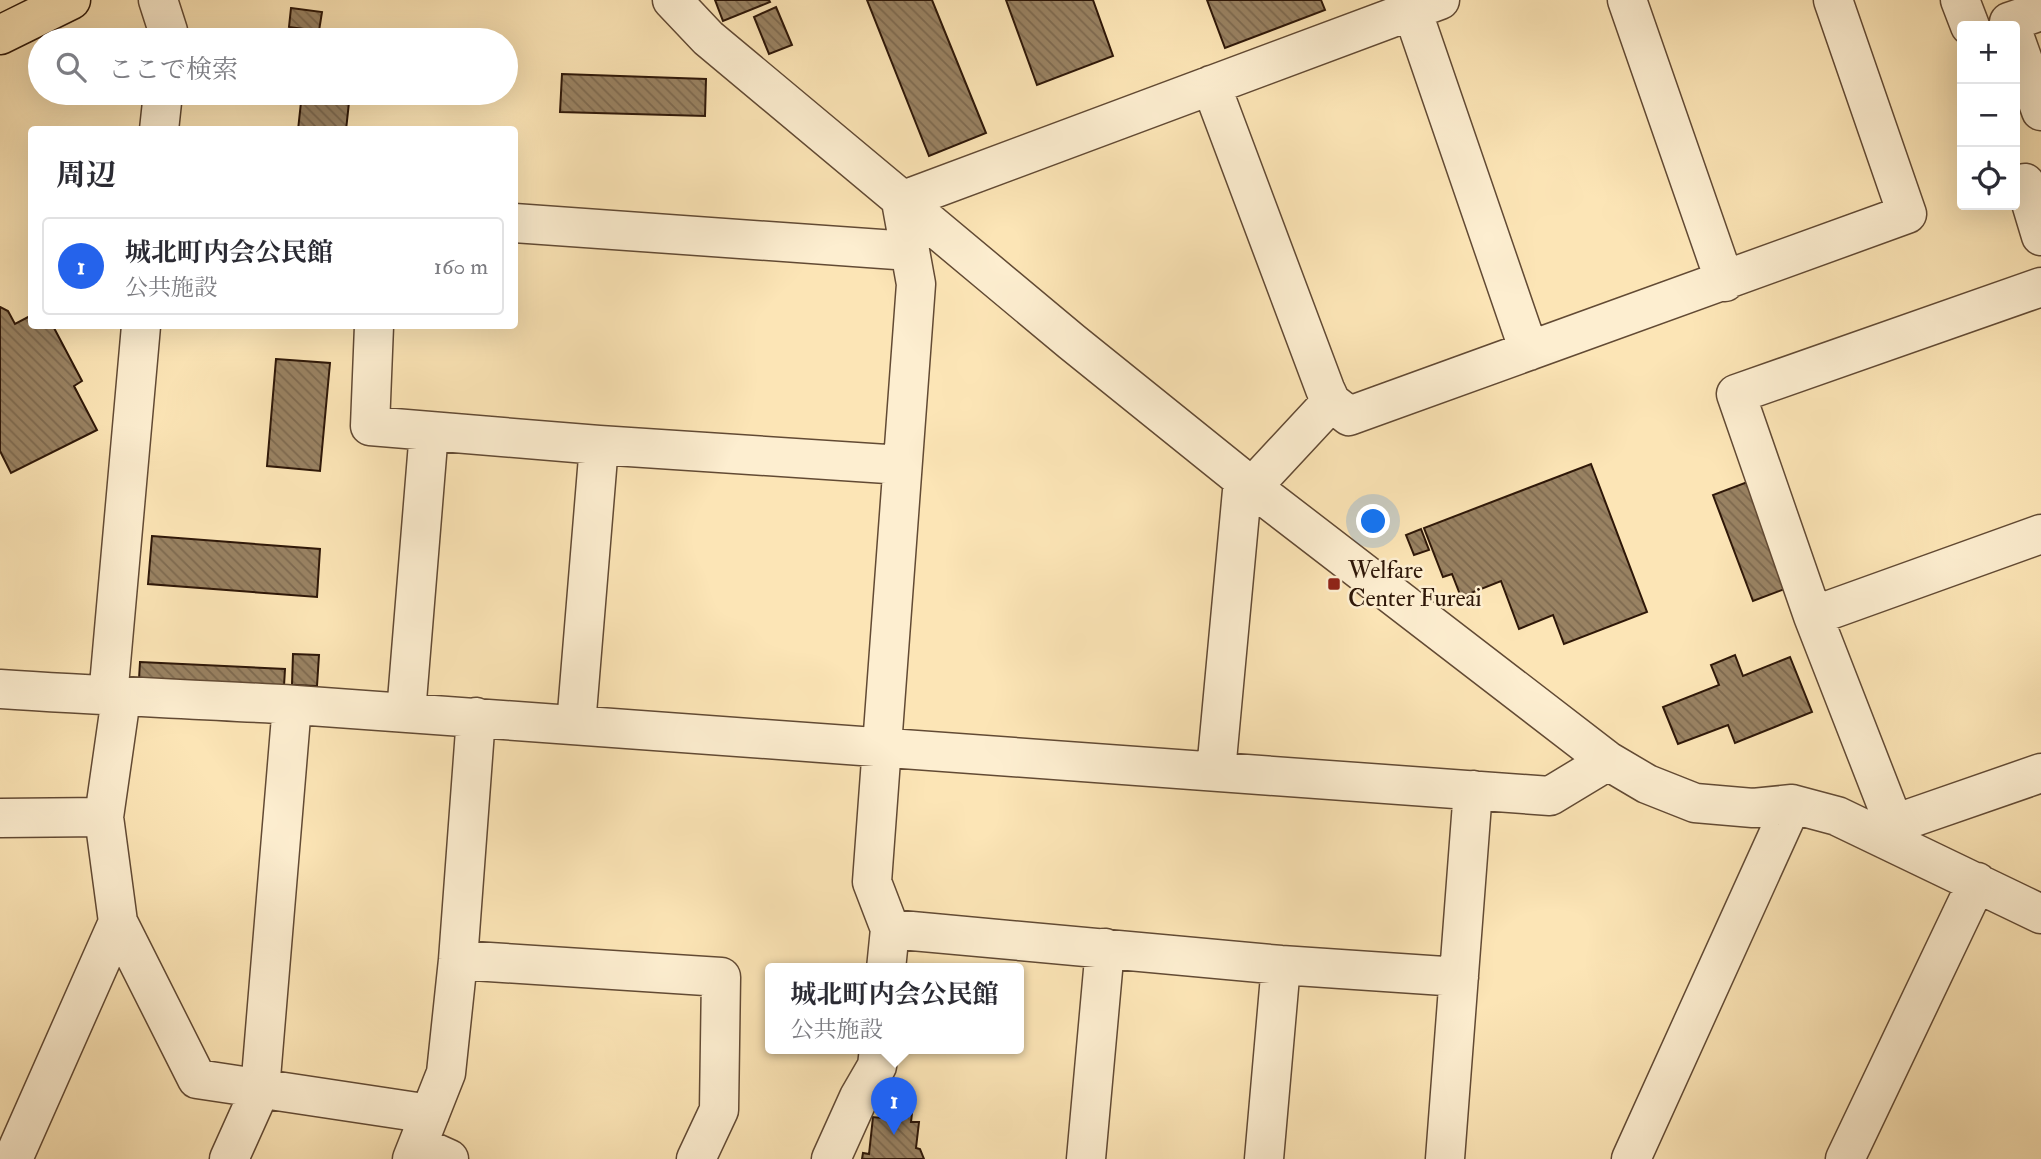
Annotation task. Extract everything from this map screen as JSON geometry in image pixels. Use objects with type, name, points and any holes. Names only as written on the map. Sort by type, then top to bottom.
[{"type":"main road","points":[[0,36],[71,0]]},
{"type":"street","points":[[158,0],[167,28]]},
{"type":"street","points":[[672,0],[708,38],[901,201],[1247,484],[1608,761],[1647,784],[1695,803],[1753,808],[1792,804],[1891,831],[1977,882],[2041,914]]},
{"type":"street","points":[[1627,0],[1725,282]]},
{"type":"street","points":[[1211,85],[1331,402],[1349,416],[1907,214],[1833,0]]},
{"type":"street","points":[[1960,0],[1967,21]]},
{"type":"street","points":[[901,201],[1426,5],[1529,351]]},
{"type":"street","points":[[2016,19],[2041,111]]},
{"type":"street","points":[[159,126],[162,105]]},
{"type":"street","points":[[2027,172],[2041,236]]},
{"type":"street","points":[[887,963],[890,929],[872,882],[916,284],[901,201]]},
{"type":"street","points":[[518,223],[910,251]]},
{"type":"street","points":[[1891,831],[1736,394],[2041,287]]},
{"type":"street","points":[[142,329],[104,817],[118,922],[197,1079],[260,1090],[427,1144],[446,1073],[458,960],[475,718]]},
{"type":"street","points":[[374,329],[370,426],[599,445],[902,465]]},
{"type":"street","points":[[1216,771],[1247,484],[1331,402]]},
{"type":"street","points":[[406,713],[429,431]]},
{"type":"street","points":[[576,725],[599,445]]},
{"type":"street","points":[[1813,616],[2041,534]]},
{"type":"street","points":[[0,689],[292,705],[882,745],[1550,796],[1608,761]]},
{"type":"street","points":[[229,1159],[260,1090],[292,705]]},
{"type":"street","points":[[1891,831],[2041,774]]},
{"type":"street","points":[[1446,1159],[1473,790]]},
{"type":"street","points":[[1631,1159],[1792,804]]},
{"type":"street","points":[[0,818],[104,817]]},
{"type":"street","points":[[1845,1159],[1977,882]]},
{"type":"street","points":[[13,1159],[118,922]]},
{"type":"street","points":[[890,929],[1281,965],[1459,977]]},
{"type":"street","points":[[1086,1159],[1105,948]]},
{"type":"street","points":[[458,960],[721,977],[719,1110],[696,1159]]},
{"type":"street","points":[[1264,1159],[1281,965]]},
{"type":"street","points":[[831,1159],[859,1097],[877,1066],[878,1054]]},
{"type":"building","points":[[715,0],[769,0],[770,2],[723,21]]},
{"type":"building","points":[[867,0],[932,0],[986,133],[929,156]]},
{"type":"building","points":[[1006,0],[1093,0],[1113,56],[1037,85]]},
{"type":"building","points":[[1207,0],[1321,0],[1325,10],[1225,48]]},
{"type":"building","points":[[776,7],[792,45],[769,54],[754,17]]},
{"type":"building","points":[[291,8],[322,12],[319,28],[289,27]]},
{"type":"building","points":[[562,74],[706,79],[705,116],[560,112]]},
{"type":"building","points":[[301,105],[349,105],[346,126],[298,126]]},
{"type":"building","points":[[0,307],[8,311],[15,324],[28,317],[28,329],[55,329],[82,381],[74,386],[97,430],[11,473],[0,451]]},
{"type":"building","points":[[276,359],[330,363],[320,471],[267,466]]},
{"type":"building","points":[[1591,464],[1647,612],[1564,644],[1553,615],[1519,629],[1501,581],[1461,597],[1452,574],[1443,577],[1424,528]]},
{"type":"building","points":[[1750,481],[1790,587],[1753,601],[1713,495]]},
{"type":"building","points":[[1421,529],[1429,550],[1414,555],[1406,535]]},
{"type":"building","points":[[152,536],[320,549],[317,597],[148,584]]},
{"type":"building","points":[[293,654],[319,655],[317,686],[292,685]]},
{"type":"building","points":[[1735,655],[1743,676],[1790,657],[1812,712],[1735,743],[1728,725],[1678,744],[1663,707],[1719,685],[1711,665]]},
{"type":"building","points":[[140,662],[285,669],[284,686],[139,679]]},
{"type":"building","points":[[884,1093],[914,1096],[911,1122],[919,1122],[916,1148],[920,1149],[924,1159],[862,1159],[863,1153],[869,1154],[873,1117],[881,1118]]},
{"type":"place","name":"Welfare Center Fureai","points":[[1334,584]]},
{"type":"place","name":"城北町内会公民館","points":[[894,1135]]}]
